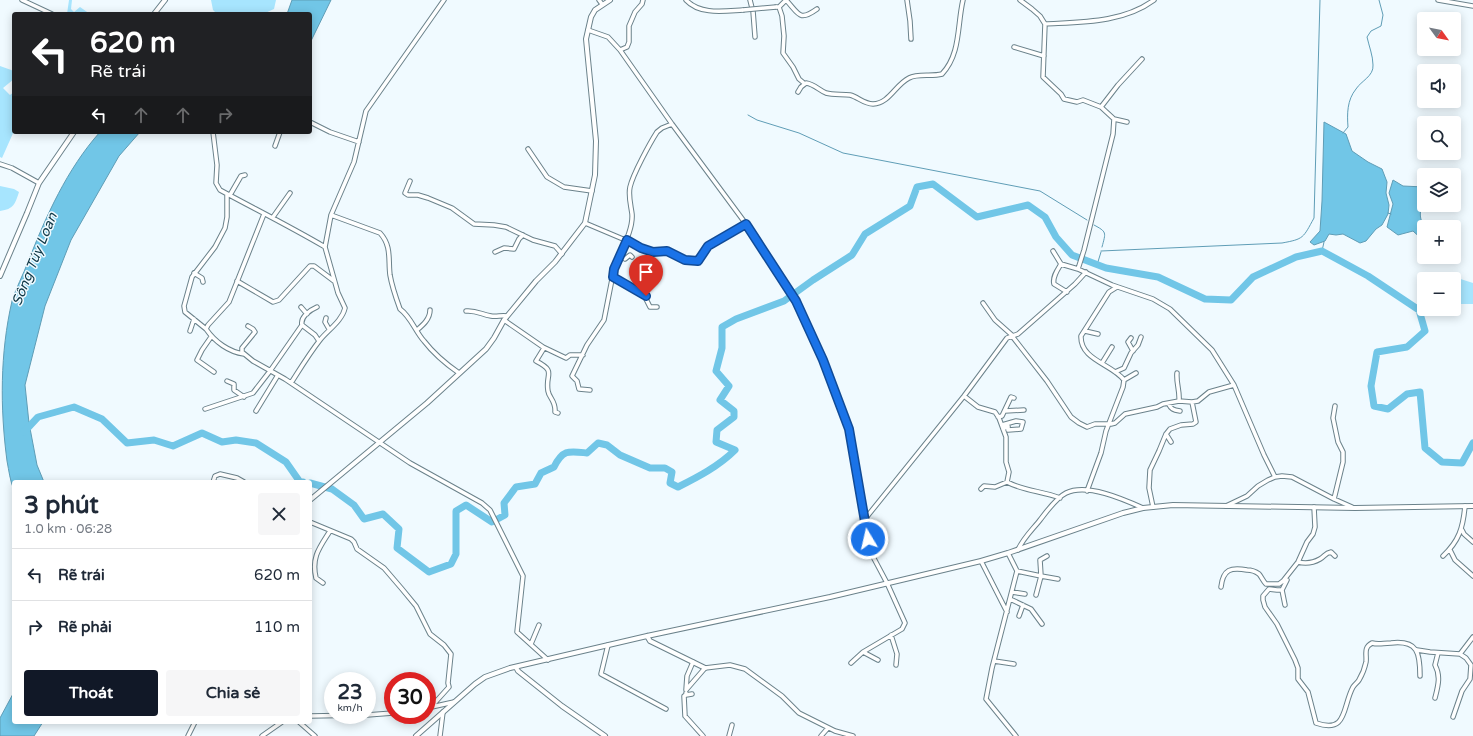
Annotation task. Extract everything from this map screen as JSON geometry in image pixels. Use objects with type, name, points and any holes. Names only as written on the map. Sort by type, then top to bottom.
[{"type":"street","points":[[22,0],[48,12]]},
{"type":"street","points":[[156,12],[165,0]]},
{"type":"street","points":[[291,383],[319,341],[338,321],[345,308],[335,282],[325,246],[331,215],[354,162],[366,111],[444,0]]},
{"type":"street","points":[[599,0],[602,4]]},
{"type":"street","points":[[312,499],[426,403],[486,349],[505,318],[536,281],[556,262],[585,223],[596,170],[596,141],[587,47],[588,30],[591,17],[595,10],[610,0]]},
{"type":"street","points":[[620,50],[627,47],[629,42],[629,26],[635,12],[642,4],[643,0]]},
{"type":"street","points":[[686,0],[695,8],[717,11],[777,7],[786,0],[803,17],[817,9]]},
{"type":"street","points":[[750,0],[753,10],[756,37]]},
{"type":"street","points":[[906,0],[910,21],[911,39]]},
{"type":"street","points":[[777,7],[782,16],[784,36],[783,53],[799,79],[805,84],[811,84],[826,93],[852,95],[861,101],[871,104],[888,99],[898,86],[911,77],[942,74],[955,52],[960,32],[960,14],[963,0]]},
{"type":"street","points":[[1020,0],[1032,8],[1040,16],[1044,24],[1043,77],[1061,94],[1064,99],[1077,102],[1083,100],[1101,107],[1114,119],[1127,122]]},
{"type":"street","points":[[1044,24],[1087,21],[1115,17],[1143,8],[1154,0]]},
{"type":"street","points":[[1438,0],[1473,6]]},
{"type":"street","points":[[588,30],[608,37],[620,50],[672,124],[746,224],[796,301],[823,360],[849,429],[870,551],[887,583],[905,623],[902,629],[863,652],[851,663]]},
{"type":"street","points":[[1014,47],[1044,56]]},
{"type":"street","points":[[1101,107],[1118,85],[1142,59]]},
{"type":"street","points":[[798,92],[805,84]]},
{"type":"street","points":[[1078,269],[1114,134],[1114,119]]},
{"type":"street","points":[[312,123],[330,132],[359,142]]},
{"type":"street","points":[[590,390],[579,389],[577,382],[572,376],[582,355],[604,320],[614,269],[627,240],[632,216],[630,187],[638,167],[657,132],[672,124]]},
{"type":"street","points":[[0,276],[39,183],[73,134]]},
{"type":"street","points":[[213,134],[217,165],[216,183],[220,190],[325,246]]},
{"type":"street","points":[[275,146],[279,134]]},
{"type":"street","points":[[528,148],[548,176],[564,187],[592,191]]},
{"type":"street","points":[[0,164],[12,168],[39,183]]},
{"type":"street","points":[[245,175],[241,176],[229,195],[227,217],[221,238],[216,247],[190,280],[184,308],[185,312],[206,329],[211,337],[232,352],[246,354]]},
{"type":"street","points":[[410,181],[405,192],[408,195],[418,195],[452,208],[474,224],[506,227],[532,240],[555,246],[562,254]]},
{"type":"street","points":[[273,218],[290,193]]},
{"type":"street","points":[[206,329],[229,302],[264,214]]},
{"type":"street","points":[[331,215],[380,233],[388,247],[390,275],[400,309],[404,312],[424,341],[443,361],[459,373]]},
{"type":"street","points":[[585,223],[627,240],[641,248],[653,252],[667,251],[685,260],[698,261],[708,246],[746,224]]},
{"type":"street","points":[[495,252],[504,248],[514,249],[519,239],[523,235]]},
{"type":"street","points":[[1053,250],[1062,264],[1086,272],[1117,287],[1153,299],[1170,309],[1212,350],[1234,385],[1275,477]]},
{"type":"street","points":[[619,255],[626,259],[630,255],[632,257]]},
{"type":"street","points":[[1062,264],[1053,281],[1054,284],[1066,292]]},
{"type":"street","points":[[237,281],[273,302],[279,300],[310,266],[314,266],[335,282]]},
{"type":"street","points":[[865,519],[964,396],[1007,338],[1018,334],[1066,292],[1086,272]]},
{"type":"street","points":[[194,273],[202,278],[203,282]]},
{"type":"street","points":[[613,277],[644,295],[650,307],[657,307]]},
{"type":"street","points":[[1117,287],[1109,292],[1081,336],[1083,346],[1089,355],[1115,372],[1124,380]]},
{"type":"street","points":[[983,303],[995,320],[1013,336],[1074,420],[1087,427],[1095,424],[1115,423],[1122,416],[1129,413],[1157,408],[1168,403],[1179,401],[1198,401],[1209,392],[1234,385]]},
{"type":"street","points":[[301,307],[307,314]]},
{"type":"street","points":[[205,409],[253,393],[302,325],[301,321],[307,314],[317,307]]},
{"type":"street","points":[[417,330],[427,320],[430,310]]},
{"type":"street","points":[[466,311],[475,311],[491,316],[501,315],[544,348],[566,358],[570,355],[582,355]]},
{"type":"street","points":[[326,318],[325,322],[329,329]]},
{"type":"street","points":[[190,331],[194,319]]},
{"type":"street","points":[[302,325],[315,335],[319,341]]},
{"type":"street","points":[[248,326],[255,332],[242,348],[242,352],[253,361],[291,383],[424,471],[482,503],[490,510],[523,576],[517,632],[548,660]]},
{"type":"street","points":[[1085,331],[1098,334]]},
{"type":"street","points":[[211,337],[197,360],[214,372]]},
{"type":"street","points":[[1115,372],[1124,368],[1138,345],[1141,337]]},
{"type":"street","points":[[1131,338],[1128,342],[1133,351]]},
{"type":"street","points":[[1102,363],[1112,347]]},
{"type":"street","points":[[544,348],[536,360],[546,366],[549,372],[548,392],[554,404],[555,412],[558,413]]},
{"type":"street","points":[[1124,380],[1136,373]]},
{"type":"street","points":[[1177,373],[1176,382],[1180,389],[1179,401]]},
{"type":"street","points":[[256,411],[278,375]]},
{"type":"street","points":[[1086,491],[1102,453],[1108,424],[1123,387],[1124,380]]},
{"type":"street","points":[[227,381],[234,384],[234,390],[244,397]]},
{"type":"street","points":[[964,396],[978,407],[995,412],[998,417],[1006,437],[1006,462],[1009,472],[1007,482]]},
{"type":"street","points":[[998,417],[1002,416],[1010,397],[1014,398]]},
{"type":"street","points":[[1153,507],[1149,488],[1150,470],[1166,434],[1170,429],[1196,422],[1192,402]]},
{"type":"street","points":[[1168,403],[1170,408],[1180,411]]},
{"type":"street","points":[[1334,500],[1343,462],[1343,452],[1338,442],[1332,418],[1335,406]]},
{"type":"street","points":[[1005,411],[1024,410]]},
{"type":"street","points":[[1020,421],[1023,422],[1021,429],[1008,430],[1008,426],[1002,427],[1020,421]]},
{"type":"street","points":[[1166,434],[1171,442]]},
{"type":"street","points":[[214,480],[215,476],[220,474],[240,480]]},
{"type":"street","points":[[1226,506],[1247,496],[1258,486],[1275,477],[1282,476],[1292,477],[1334,500],[1355,508]]},
{"type":"street","points":[[981,489],[984,486],[995,486],[1007,482],[1018,488],[1060,498]]},
{"type":"street","points":[[1018,550],[1026,537],[1064,494],[1086,491],[1115,496],[1143,508]]},
{"type":"street","points":[[416,736],[485,677],[516,667],[647,636],[887,583],[981,560],[1018,550],[1123,513],[1143,508],[1174,505],[1355,508],[1473,506]]},
{"type":"street","points":[[1443,556],[1450,550],[1462,530],[1465,506]]},
{"type":"street","points":[[1221,587],[1222,577],[1225,573],[1234,568],[1254,571],[1260,574],[1266,584],[1279,584],[1283,581],[1298,562],[1307,542],[1313,534],[1315,527],[1314,507]]},
{"type":"street","points":[[312,523],[351,539],[361,553],[384,568],[416,606],[430,634],[444,645],[451,654],[448,683],[449,687],[436,700]]},
{"type":"street","points":[[323,583],[316,578],[314,570],[316,561],[315,554],[330,530]]},
{"type":"street","points":[[1462,530],[1464,534],[1473,542]]},
{"type":"street","points":[[1450,550],[1454,560],[1473,576]]},
{"type":"street","points":[[1298,562],[1303,564],[1308,563],[1321,558],[1328,552],[1331,552],[1335,556]]},
{"type":"street","points":[[1008,553],[1017,571],[986,699],[1016,736]]},
{"type":"street","points":[[1036,595],[1041,576],[1040,560],[1047,556]]},
{"type":"street","points":[[981,560],[1007,612]]},
{"type":"street","points":[[1285,605],[1282,590],[1293,568]]},
{"type":"street","points":[[1017,571],[1058,579]]},
{"type":"street","points":[[1282,590],[1269,588],[1263,596],[1263,602],[1295,660],[1298,668],[1298,679],[1308,692],[1316,723],[1326,726],[1335,725],[1341,720],[1353,687],[1359,680],[1366,662],[1365,651],[1368,645],[1372,643],[1378,645],[1390,642],[1401,642],[1410,645],[1417,650],[1460,654],[1466,658],[1471,665],[1470,679],[1462,691],[1452,717]]},
{"type":"street","points":[[1012,592],[1026,594]]},
{"type":"street","points":[[1010,599],[1031,609],[1042,624]]},
{"type":"street","points":[[1019,616],[1023,605]]},
{"type":"street","points":[[531,644],[539,625]]},
{"type":"street","points":[[891,635],[897,654],[896,665]]},
{"type":"street","points":[[647,636],[650,641],[705,668],[730,665],[745,669],[782,696],[799,712],[828,728],[853,736]]},
{"type":"street","points":[[1460,654],[1473,638]]},
{"type":"street","points":[[608,645],[601,674],[666,709]]},
{"type":"street","points":[[1417,650],[1420,661],[1420,676]]},
{"type":"street","points":[[863,652],[878,660]]},
{"type":"street","points":[[1435,698],[1439,685],[1439,672],[1435,665],[1438,652]]},
{"type":"street","points":[[994,661],[1014,664]]},
{"type":"street","points":[[693,662],[687,676],[686,695],[684,696],[685,716],[703,736]]},
{"type":"street","points":[[516,667],[518,671],[562,706],[605,736]]},
{"type":"street","points":[[686,690],[705,668]]},
{"type":"street","points":[[686,695],[692,694]]},
{"type":"street","points":[[436,706],[455,702]]},
{"type":"street","points":[[440,736],[443,712]]},
{"type":"street","points":[[312,716],[324,716]]},
{"type":"street","points":[[188,736],[194,724]]},
{"type":"street","points":[[262,736],[279,724]]},
{"type":"street","points":[[301,724],[315,736]]},
{"type":"street","points":[[729,736],[732,725]]},
{"type":"street","points":[[821,736],[828,728]]},
{"type":"shaded area","points":[[69,0],[72,0],[71,9],[74,12],[67,12]]},
{"type":"shaded area","points":[[211,0],[276,0],[274,9],[267,12],[215,12],[213,10]]},
{"type":"shaded area","points":[[80,7],[87,12],[74,12]]},
{"type":"shaded area","points":[[0,66],[12,70],[12,81],[3,88],[10,95],[12,94],[13,134],[2,158],[0,157]]},
{"type":"shaded area","points":[[0,186],[14,189],[19,192],[11,207],[0,211]]},
{"type":"shaded area","points":[[1461,279],[1473,283],[1473,304],[1461,304]]},
{"type":"water","points":[[292,0],[331,0],[312,39],[312,12],[288,12]]},
{"type":"water","points":[[1324,122],[1346,134],[1352,151],[1368,162],[1382,169],[1387,182],[1386,193],[1389,205],[1388,214],[1382,225],[1376,229],[1366,241],[1360,243],[1343,234],[1329,234],[1325,241],[1314,245],[1310,242],[1320,231]]},
{"type":"water","name":"Sông Túy Loan","points":[[98,134],[138,134],[119,156],[71,240],[45,306],[25,385],[29,423],[37,465],[43,480],[12,480],[12,483],[7,461],[3,421],[2,381],[5,340],[12,301],[50,210],[67,177],[88,146]]},
{"type":"water","points":[[1393,180],[1403,186],[1417,187],[1417,212],[1420,212],[1421,220],[1417,220],[1417,235],[1413,231],[1398,235],[1387,227],[1393,204],[1389,193]]},
{"type":"water","points":[[12,696],[12,724],[42,724],[34,736],[0,736],[0,718]]},
{"type":"waterway","points":[[1101,251],[1282,243],[1299,239],[1305,234],[1314,218],[1320,0]]},
{"type":"waterway","points":[[1343,133],[1348,127],[1349,102],[1353,93],[1373,69],[1367,37],[1371,31],[1381,26],[1383,15],[1379,0]]},
{"type":"waterway","points":[[748,115],[757,120],[799,133],[843,153],[1040,191],[1087,220]]},
{"type":"waterway","points":[[312,484],[332,489],[354,505],[364,519],[383,514],[399,529],[397,548],[429,572],[451,564],[456,554],[456,511],[466,505],[492,522],[505,515],[504,503],[516,487],[535,484],[541,473],[554,467],[560,457],[567,452],[587,453],[598,443],[607,445],[620,455],[650,468],[665,468],[672,472],[670,483],[678,487],[715,466],[735,450],[716,442],[717,430],[734,417],[734,411],[720,400],[729,386],[716,371],[722,348],[722,327],[736,319],[784,301],[852,255],[865,234],[910,206],[917,187],[933,184],[977,217],[1028,205],[1045,217],[1056,237],[1072,255],[1106,268],[1158,277],[1205,299],[1231,300],[1253,277],[1296,257],[1322,251],[1368,276],[1419,310],[1425,331],[1407,347],[1377,352],[1371,386],[1374,406],[1388,409],[1407,394],[1420,392],[1425,448],[1442,462],[1462,463],[1473,443]]},
{"type":"waterway","points":[[1094,225],[1101,229],[1105,235],[1102,247]]},
{"type":"waterway","points":[[1322,251],[1324,242]]},
{"type":"waterway","points":[[1097,265],[1101,252]]},
{"type":"waterway","points":[[24,432],[38,417],[74,407],[102,419],[127,443],[154,440],[173,446],[202,433],[222,442],[236,440],[256,443],[286,462],[299,480]]},
{"type":"route","points":[[646,296],[613,277],[619,255],[627,240],[641,248],[653,252],[667,251],[680,258],[693,262],[698,261],[702,257],[708,246],[746,224],[796,301],[823,360],[849,429],[868,539]]}]
